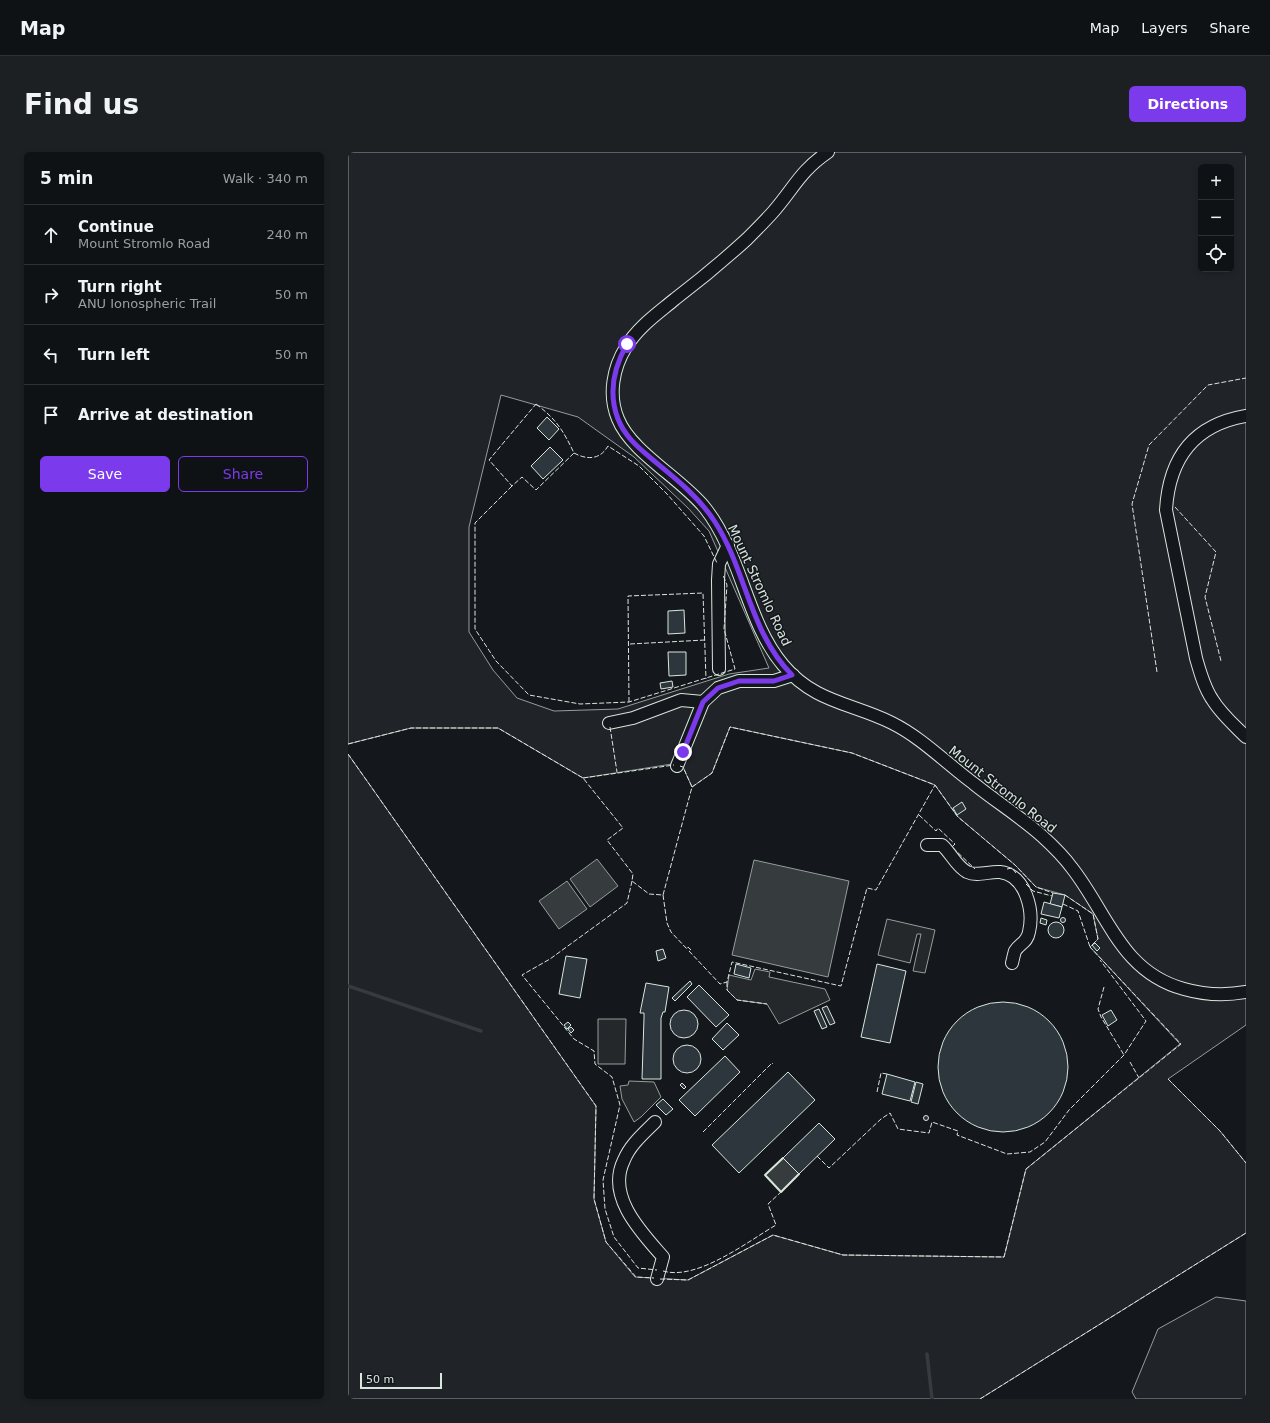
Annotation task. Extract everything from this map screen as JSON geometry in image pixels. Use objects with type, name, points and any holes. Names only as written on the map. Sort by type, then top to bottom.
[{"type":"street","name":"Mount Stromlo Road","points":[[828,152],[807,168],[774,211],[746,239],[717,266],[646,323],[627,344],[616,368],[613,382],[614,404],[618,419],[624,431],[632,441],[703,506],[715,522],[728,545],[770,647],[792,675],[817,694],[837,703],[890,722],[916,738],[1042,836],[1072,869],[1117,939],[1129,955],[1145,970],[1161,981],[1195,992],[1230,995],[1246,992]]},
{"type":"street","points":[[1246,416],[1217,425],[1198,436],[1190,444],[1173,470],[1167,488],[1166,510],[1196,658],[1202,676],[1212,699],[1230,721],[1246,736]]},
{"type":"street","points":[[719,669],[719,564],[728,545]]},
{"type":"street","points":[[678,766],[703,702],[718,688],[729,683],[739,681],[774,681],[792,675]]},
{"type":"street","points":[[609,723],[633,718],[682,700],[703,702]]},
{"type":"street","points":[[927,844],[942,845],[959,865],[968,872],[975,874],[1002,872],[1009,875],[1020,885],[1028,901],[1030,930],[1027,941],[1016,951],[1012,963]]},
{"type":"street","points":[[654,1122],[630,1149],[623,1161],[619,1173],[619,1182],[628,1213],[637,1228],[663,1256],[656,1279]]},
{"type":"shaded area","points":[[348,152],[1246,152],[1246,1025],[1168,1079],[1220,1131],[1246,1163],[1246,1233],[980,1399],[348,1399],[348,754],[596,1106],[594,1199],[606,1242],[635,1277],[688,1280],[773,1235],[843,1255],[1004,1257],[1026,1169],[1180,1044],[1090,947],[1098,939],[1093,914],[1065,895],[1036,887],[1015,865],[957,816],[935,785],[852,753],[730,727],[712,773],[692,787],[683,767],[672,764],[583,778],[498,728],[411,728],[348,744]],"holes":[[[501,395],[578,417],[634,457],[688,508],[709,531],[769,668],[729,674],[618,709],[554,711],[517,698],[493,670],[469,632],[469,527]]]},
{"type":"shaded area","points":[[597,859],[618,886],[590,907],[570,879]]},
{"type":"shaded area","points":[[754,860],[849,881],[828,977],[732,955]]},
{"type":"shaded area","points":[[567,881],[587,909],[559,929],[539,901]]},
{"type":"shaded area","points":[[887,919],[935,930],[925,973],[913,971],[921,934],[917,934],[910,963],[878,955]]},
{"type":"shaded area","points":[[755,969],[770,972],[769,977],[825,989],[830,1000],[779,1024],[767,1004],[737,1000],[727,990],[729,975],[751,980]]},
{"type":"shaded area","points":[[598,1019],[626,1019],[625,1064],[598,1064]]},
{"type":"shaded area","points":[[629,1081],[654,1082],[661,1097],[634,1122],[622,1099],[620,1086],[628,1085]]},
{"type":"shaded area","points":[[783,1158],[799,1174],[781,1192],[765,1175]]},
{"type":"shaded area","points":[[1216,1297],[1246,1301],[1246,1399],[1136,1399],[1132,1392],[1158,1329]]},
{"type":"building","points":[[547,417],[559,429],[549,440],[537,428]]},
{"type":"building","points":[[550,447],[563,460],[543,479],[531,466]]},
{"type":"building","points":[[684,610],[685,633],[668,634],[668,611]]},
{"type":"building","points":[[668,652],[686,652],[686,675],[669,676]]},
{"type":"building","points":[[672,681],[673,687],[661,689],[660,683]]},
{"type":"building","points":[[962,802],[966,809],[957,815],[953,808]]},
{"type":"building","points":[[1053,893],[1065,895],[1062,907],[1050,904]]},
{"type":"building","points":[[1044,902],[1062,907],[1059,918],[1041,914]]},
{"type":"building","points":[[1041,918],[1047,920],[1046,925],[1040,923]]},
{"type":"building","points":[[1061,918],[1065,918],[1065,922],[1061,922]]},
{"type":"building","points":[[1056,922],[1062,924],[1064,930],[1062,936],[1056,938],[1050,936],[1048,930],[1050,924]]},
{"type":"building","points":[[1095,943],[1100,948],[1097,951],[1092,945]]},
{"type":"building","points":[[663,949],[666,958],[658,961],[656,951]]},
{"type":"building","points":[[566,956],[587,959],[580,998],[559,994]]},
{"type":"building","points":[[736,964],[751,968],[749,978],[734,974]]},
{"type":"building","points":[[877,964],[906,971],[890,1043],[861,1037]]},
{"type":"building","points":[[690,981],[692,984],[675,1001],[672,998]]},
{"type":"building","points":[[646,983],[669,987],[665,1012],[663,1012],[661,1018],[661,1079],[642,1079],[644,1013],[640,1013]]},
{"type":"building","points":[[699,985],[729,1015],[716,1027],[687,997]]},
{"type":"building","points":[[1009,1002],[1028,1007],[1049,1021],[1063,1042],[1067,1054],[1067,1080],[1063,1092],[1049,1113],[1028,1127],[1016,1131],[997,1132],[978,1127],[957,1113],[943,1092],[939,1080],[938,1061],[943,1042],[957,1021],[978,1007],[990,1003]]},
{"type":"building","points":[[827,1006],[835,1023],[830,1025],[822,1008]]},
{"type":"building","points":[[819,1009],[827,1027],[822,1029],[814,1011]]},
{"type":"building","points":[[684,1010],[694,1014],[698,1024],[694,1034],[684,1038],[674,1034],[670,1024],[674,1014]]},
{"type":"building","points":[[1111,1010],[1117,1020],[1108,1026],[1102,1015]]},
{"type":"building","points":[[568,1022],[571,1025],[567,1029],[564,1025]]},
{"type":"building","points":[[727,1023],[739,1035],[723,1050],[712,1039]]},
{"type":"building","points":[[571,1027],[574,1030],[571,1033],[568,1029]]},
{"type":"building","points":[[687,1045],[697,1049],[701,1059],[697,1069],[687,1073],[677,1069],[673,1059],[677,1049]]},
{"type":"building","points":[[725,1056],[740,1072],[695,1116],[679,1100]]},
{"type":"building","points":[[788,1072],[815,1100],[739,1173],[712,1145]]},
{"type":"building","points":[[887,1074],[915,1082],[910,1101],[882,1094]]},
{"type":"building","points":[[916,1082],[923,1084],[918,1104],[911,1102]]},
{"type":"building","points":[[682,1083],[686,1087],[684,1089],[680,1085]]},
{"type":"building","points":[[663,1099],[673,1109],[666,1115],[656,1105]]},
{"type":"building","points":[[924,1116],[928,1116],[928,1120],[924,1120]]},
{"type":"building","points":[[819,1123],[835,1139],[799,1174],[783,1158]]},
{"type":"waterway","points":[[348,986],[481,1031]]},
{"type":"waterway","points":[[927,1354],[932,1399]]},
{"type":"fence","points":[[1157,672],[1132,504],[1149,445],[1208,385],[1246,378]]},
{"type":"fence","points":[[536,404],[549,415],[558,426],[574,453],[536,490],[522,477],[512,486],[489,460],[536,404]]},
{"type":"fence","points":[[574,453],[588,458],[593,457],[601,454],[608,446],[639,466],[667,494],[704,536],[717,563]]},
{"type":"fence","points":[[512,486],[475,523],[475,629],[496,661],[529,695],[580,704],[629,702],[735,669],[724,629],[727,585],[723,575]]},
{"type":"fence","points":[[1175,507],[1216,552],[1205,597],[1221,661]]},
{"type":"fence","points":[[629,702],[628,596],[703,593],[706,679]]},
{"type":"fence","points":[[630,644],[705,640]]},
{"type":"fence","points":[[610,727],[617,772]]},
{"type":"fence","points":[[692,787],[712,773],[730,727],[852,753],[935,785],[958,817],[1015,865],[1036,887],[1053,893]]},
{"type":"fence","points":[[348,744],[411,728],[498,728],[583,778],[623,828],[607,840],[633,874],[632,881],[649,894],[663,895],[692,787],[683,767],[680,766]]},
{"type":"fence","points":[[348,754],[596,1106],[594,1199],[606,1242],[636,1277],[654,1278]]},
{"type":"fence","points":[[583,778],[674,765]]},
{"type":"fence","points":[[663,895],[667,923],[671,932],[687,949],[688,947],[691,950],[689,951],[720,984],[727,982],[732,962],[841,986],[867,888],[876,890],[935,785]]},
{"type":"fence","points":[[919,815],[936,831],[938,828],[955,844],[952,847],[975,869]]},
{"type":"fence","points":[[1007,869],[1012,868],[1016,873]]},
{"type":"fence","points":[[632,881],[627,903],[550,959],[522,975],[574,1039],[594,1051],[595,1064],[612,1077],[620,1105],[603,1180],[605,1209],[614,1237],[638,1268],[657,1270]]},
{"type":"fence","points":[[1026,884],[1033,891],[1052,896]]},
{"type":"fence","points":[[660,1279],[688,1280],[773,1235],[843,1255],[1004,1257],[1026,1169],[1181,1044],[1090,947],[1098,939],[1093,914],[1065,895]]},
{"type":"fence","points":[[1063,904],[1078,911],[1090,947]]},
{"type":"fence","points":[[817,1156],[829,1168],[881,1119],[890,1113],[898,1129],[929,1133],[932,1122],[958,1131],[957,1135],[1007,1154],[1030,1152],[1045,1142],[1069,1110],[1124,1055],[1146,1021],[1100,960]]},
{"type":"fence","points":[[727,982],[727,990],[737,1000],[767,1004]]},
{"type":"fence","points":[[1104,987],[1098,1009],[1101,1017],[1124,1055]]},
{"type":"fence","points":[[1130,1062],[1139,1078]]},
{"type":"fence","points":[[703,1132],[772,1063],[773,1064]]},
{"type":"fence","points":[[877,1092],[881,1073],[887,1074]]},
{"type":"fence","points":[[1168,1079],[1220,1131],[1246,1163]]},
{"type":"fence","points":[[663,1271],[676,1273],[706,1265],[736,1250],[776,1225],[768,1204],[781,1192]]},
{"type":"fence","points":[[980,1399],[1246,1233]]},
{"type":"wall","points":[[783,1158],[765,1175],[781,1192],[799,1174]]},
{"type":"route","points":[[627,344],[620,356],[613,382],[614,404],[618,419],[624,431],[632,441],[691,493],[715,522],[728,545],[760,627],[770,647],[792,675],[774,681],[739,681],[729,683],[718,688],[703,702],[683,752]]}]
